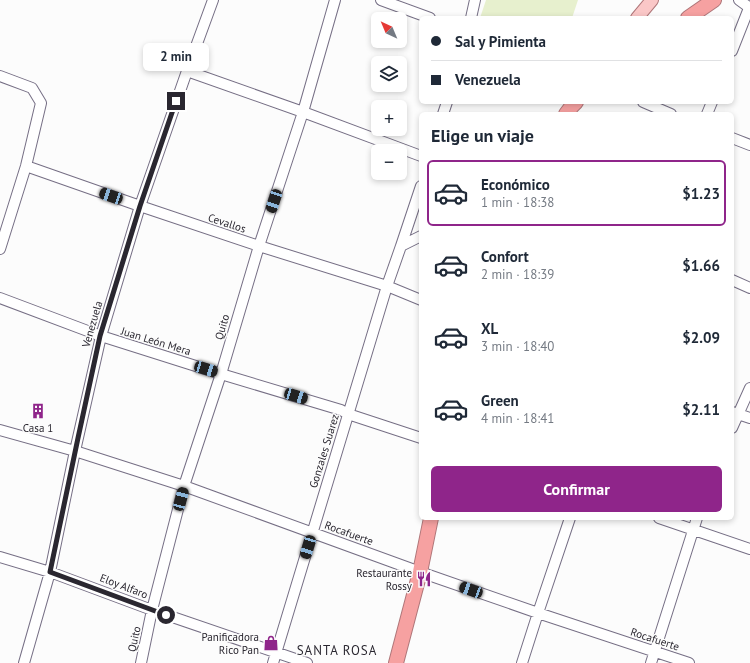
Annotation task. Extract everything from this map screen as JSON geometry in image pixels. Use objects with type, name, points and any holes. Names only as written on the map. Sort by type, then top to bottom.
[{"type":"highway","points":[[691,16],[714,0]]},
{"type":"highway","points":[[396,663],[420,572],[431,520]]},
{"type":"main road","points":[[640,16],[652,0]]},
{"type":"street","name":"Venezuela","points":[[24,663],[50,572],[100,336],[140,206],[213,0]]},
{"type":"street","name":"Quito","points":[[141,663],[152,610],[184,486],[221,374],[259,246],[303,112],[335,0]]},
{"type":"street","points":[[381,0],[425,16]]},
{"type":"street","points":[[471,16],[475,0]]},
{"type":"street","points":[[734,46],[750,8],[739,0]]},
{"type":"street","points":[[187,71],[419,155]]},
{"type":"street","points":[[0,76],[32,88],[41,103],[26,166],[0,249]]},
{"type":"street","points":[[648,104],[666,112]]},
{"type":"street","points":[[734,139],[750,145]]},
{"type":"street","name":"Cevallos","points":[[26,166],[259,246],[387,286],[419,299]]},
{"type":"street","name":"Gonzales Suarez","points":[[273,663],[387,286],[402,246],[419,192]]},
{"type":"street","points":[[402,246],[419,237]]},
{"type":"street","points":[[734,281],[750,288]]},
{"type":"street","name":"Juan León Mera","points":[[0,298],[100,336],[341,410],[348,414],[419,437]]},
{"type":"street","points":[[750,388],[735,413],[750,418]]},
{"type":"street","name":"Rocafuerte","points":[[0,430],[75,451],[184,486],[420,572],[689,663]]},
{"type":"street","points":[[522,663],[569,520]]},
{"type":"street","points":[[665,520],[750,548]]},
{"type":"street","points":[[651,663],[696,520]]},
{"type":"street","name":"Eloy Alfaro","points":[[0,557],[50,572],[152,610],[307,663]]},
{"type":"green space","points":[[486,0],[578,0],[573,16],[481,16]]},
{"type":"place","name":"Casa 1","points":[[38,411]]},
{"type":"place","name":"Restaurante Rossy","points":[[424,579]]},
{"type":"place","name":"Panificadora Rico Pan","points":[[271,643]]},
{"type":"district","name":"SANTA ROSA","points":[[337,650]]},
{"type":"route","points":[[166,615],[50,572],[100,336],[140,206],[176,101]]}]
